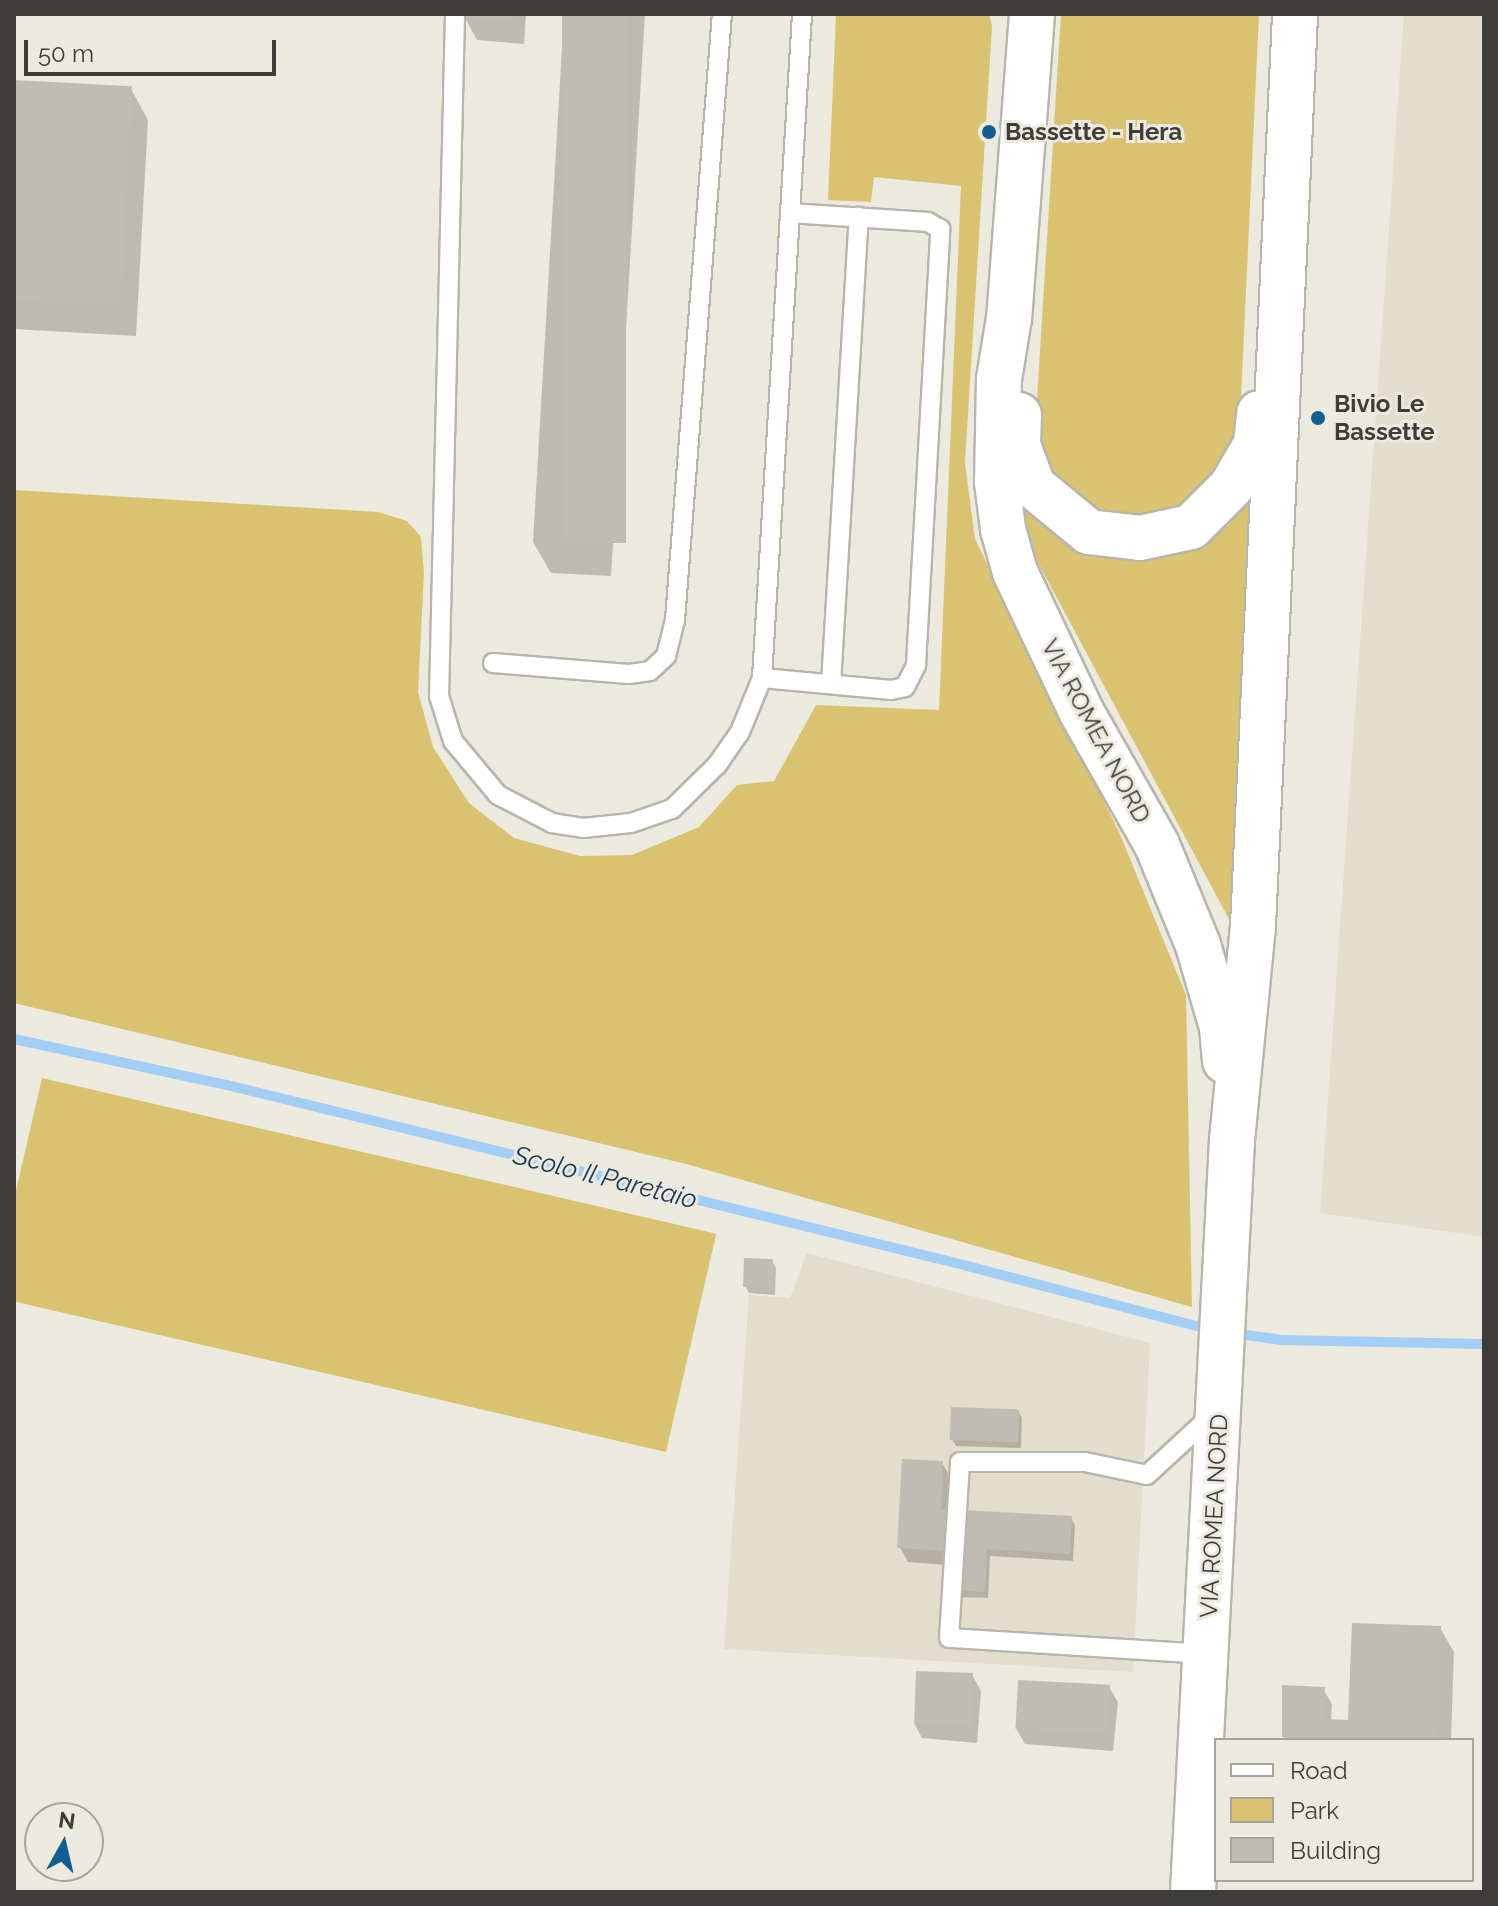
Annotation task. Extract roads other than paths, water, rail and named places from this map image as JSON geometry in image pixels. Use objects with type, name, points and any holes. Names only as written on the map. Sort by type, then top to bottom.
[{"type":"main road","name":"VIA ROMEA NORD","points":[[1193,1892],[1232,1140],[1253,926],[1265,610],[1286,259],[1295,14]]},
{"type":"main road","points":[[1286,259],[1316,14]]},
{"type":"main road","name":"VIA ROMEA NORD","points":[[1022,15],[1030,61],[1009,318],[999,379],[997,482],[1015,572],[1082,713],[1157,845],[1198,945],[1222,1027],[1232,1140]]},
{"type":"main road","name":"VIA ROMEA NORD","points":[[1009,318],[1020,376],[1018,445],[1033,486],[1089,532],[1140,538],[1191,527],[1231,487],[1256,444],[1263,374],[1286,259]]},
{"type":"lane","points":[[455,14],[439,696],[453,741],[498,795],[552,823],[583,828],[631,823],[672,809],[717,765],[740,732],[762,678],[802,14]]},
{"type":"lane","points":[[493,663],[629,674],[650,671],[666,656],[675,620],[722,14]]},
{"type":"lane","points":[[762,678],[891,690],[905,687],[916,665],[940,229],[928,222],[790,213]]},
{"type":"lane","points":[[831,684],[859,217]]},
{"type":"lane","points":[[1206,1654],[949,1638],[960,1462],[1085,1462],[1147,1475],[1221,1389]]},
{"type":"waterway","name":"Scolo Il Paretaio","points":[[14,1039],[227,1085],[956,1263],[1211,1330]]},
{"type":"waterway","points":[[1231,1333],[1282,1340],[1484,1344]]},
{"type":"place","name":"Bassette - Hera","points":[[989,132]]},
{"type":"place","name":"Bivio Le Bassette","points":[[1318,418]]}]
